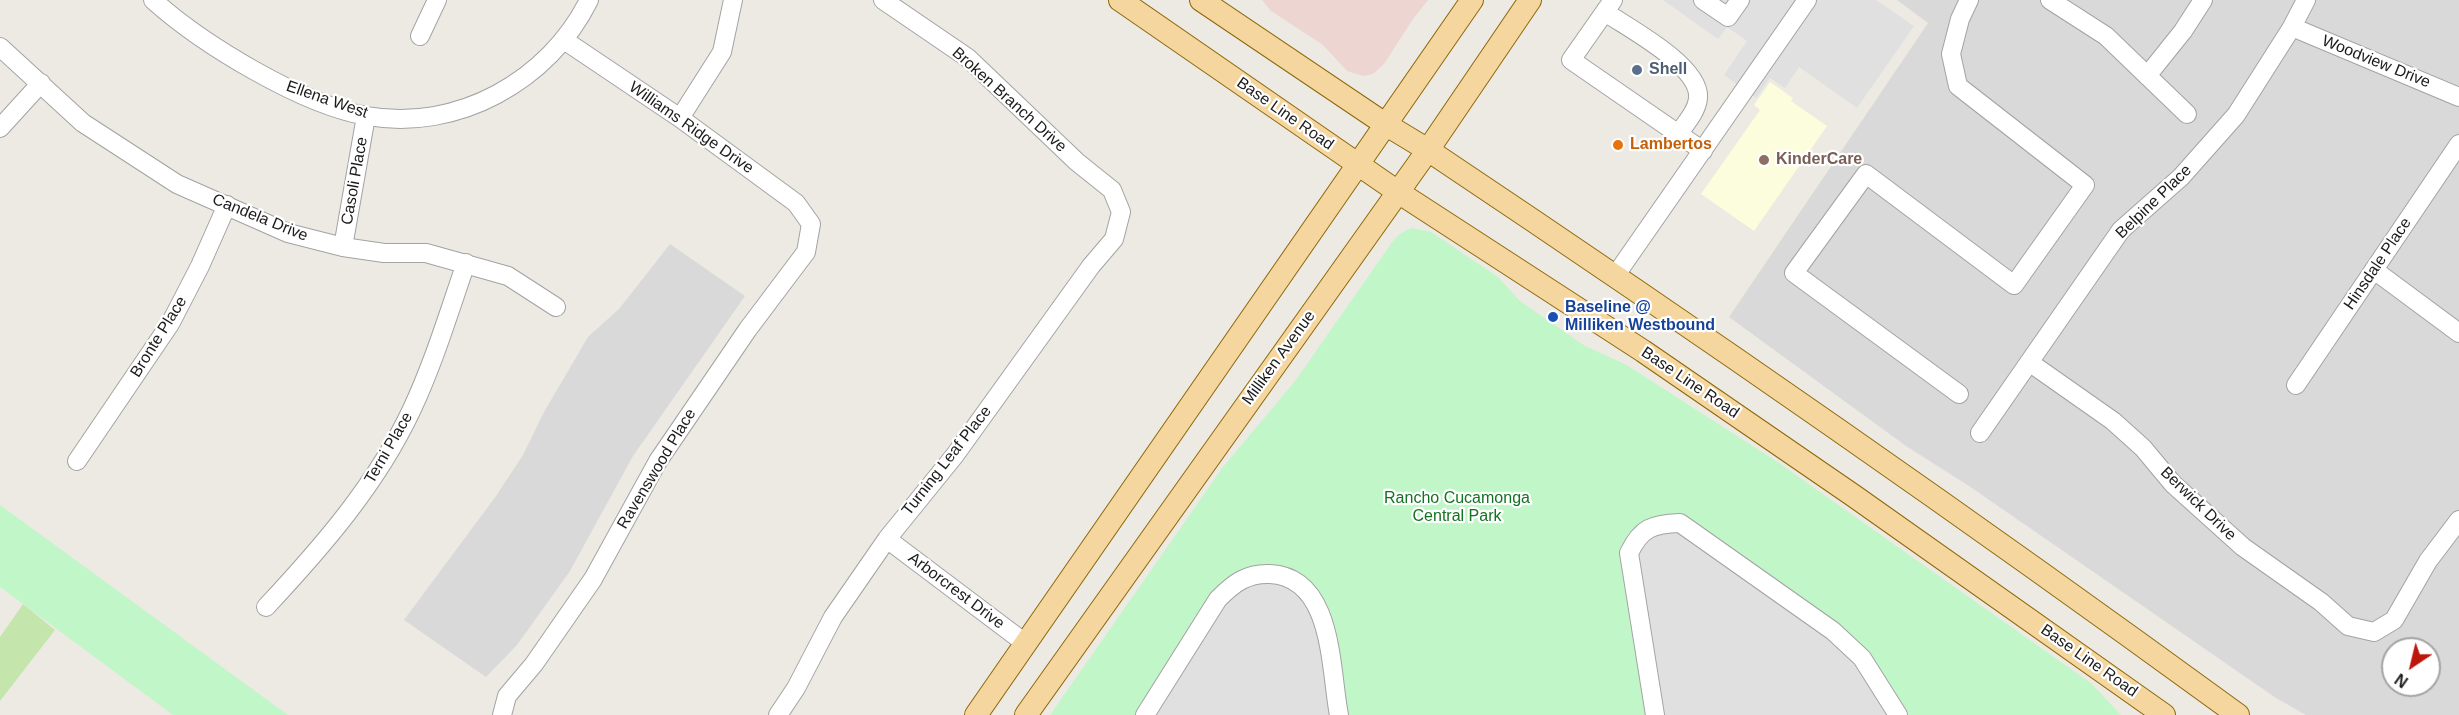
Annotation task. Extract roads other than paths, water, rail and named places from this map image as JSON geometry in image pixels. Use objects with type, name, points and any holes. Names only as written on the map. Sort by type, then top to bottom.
[{"type":"main road","name":"Base Line Road","points":[[1120,0],[1357,165],[1643,351],[1854,496],[2164,715]]},
{"type":"main road","points":[[1201,0],[1615,276],[2108,620],[2238,715]]},
{"type":"main road","points":[[976,715],[1472,0]]},
{"type":"main road","name":"Milliken Avenue","points":[[1026,715],[1428,150],[1530,0]]},
{"type":"street","points":[[420,36],[437,0]]},
{"type":"street","name":"Ellena West","points":[[163,4],[268,79],[312,98],[366,116],[424,117],[452,113],[489,99],[516,84],[544,63],[564,40],[589,0]]},
{"type":"street","points":[[680,118],[722,52],[733,0]]},
{"type":"street","name":"Broken Branch Drive","points":[[883,0],[968,58],[1077,162],[1112,190],[1121,212]]},
{"type":"street","points":[[1703,0],[1728,17],[1740,0]]},
{"type":"street","points":[[1615,276],[1808,0]]},
{"type":"street","points":[[1959,394],[1794,273],[1866,174],[2014,285],[2085,184],[1958,86],[1951,54],[1960,19],[1969,0]]},
{"type":"street","points":[[2050,0],[2106,36],[2187,114]]},
{"type":"street","points":[[2147,76],[2183,31],[2203,0]]},
{"type":"street","name":"Belpine Place","points":[[1980,433],[2121,230],[2181,177],[2236,115],[2292,27],[2306,0]]},
{"type":"street","points":[[1678,134],[1697,106],[1699,94],[1694,80],[1683,65],[1609,6],[1571,60],[1702,151]]},
{"type":"street","name":"Woodview Drive","points":[[2292,27],[2459,97]]},
{"type":"street","name":"Williams Ridge Drive","points":[[564,40],[680,118],[796,203],[811,224]]},
{"type":"street","name":"Candela Drive","points":[[0,46],[83,123],[177,184],[288,233],[343,247],[384,253],[426,254],[508,276],[556,307]]},
{"type":"street","points":[[0,128],[41,83]]},
{"type":"street","name":"Casoli Place","points":[[343,247],[366,116]]},
{"type":"street","name":"Hinsdale Place","points":[[2296,385],[2459,144]]},
{"type":"street","name":"Bronte Place","points":[[77,461],[170,324],[227,206]]},
{"type":"street","name":"Turning Leaf Place","points":[[778,715],[796,688],[832,617],[887,539],[955,455],[1091,266],[1114,239],[1121,212]]},
{"type":"street","name":"Ravenswood Place","points":[[502,715],[507,696],[534,664],[593,579],[658,461],[747,329],[806,252],[811,224]]},
{"type":"street","name":"Terni Place","points":[[266,607],[308,563],[356,504],[391,448],[434,360],[466,263]]},
{"type":"street","points":[[2374,270],[2459,333]]},
{"type":"street","name":"Berwick Drive","points":[[2029,362],[2113,421],[2143,448],[2173,484],[2243,547],[2321,602],[2348,626],[2374,632],[2394,620],[2428,561],[2459,520]]},
{"type":"street","points":[[1655,715],[1629,553],[1637,536],[1657,524],[1680,523],[1833,631],[1862,658],[1885,691],[1898,715]]},
{"type":"street","name":"Arborcrest Drive","points":[[887,539],[1025,643]]},
{"type":"street","points":[[1145,715],[1218,599],[1246,576],[1264,574],[1282,575],[1298,584],[1311,596],[1319,611],[1325,626],[1339,715]]},
{"type":"place","name":"Shell","points":[[1637,70]]},
{"type":"place","name":"Lambertos","points":[[1618,145]]},
{"type":"place","name":"KinderCare","points":[[1764,160]]},
{"type":"place","name":"Baseline @ Milliken Westbound","points":[[1553,317]]},
{"type":"park label","name":"Rancho Cucamonga Central Park","points":[[1457,508]]}]
